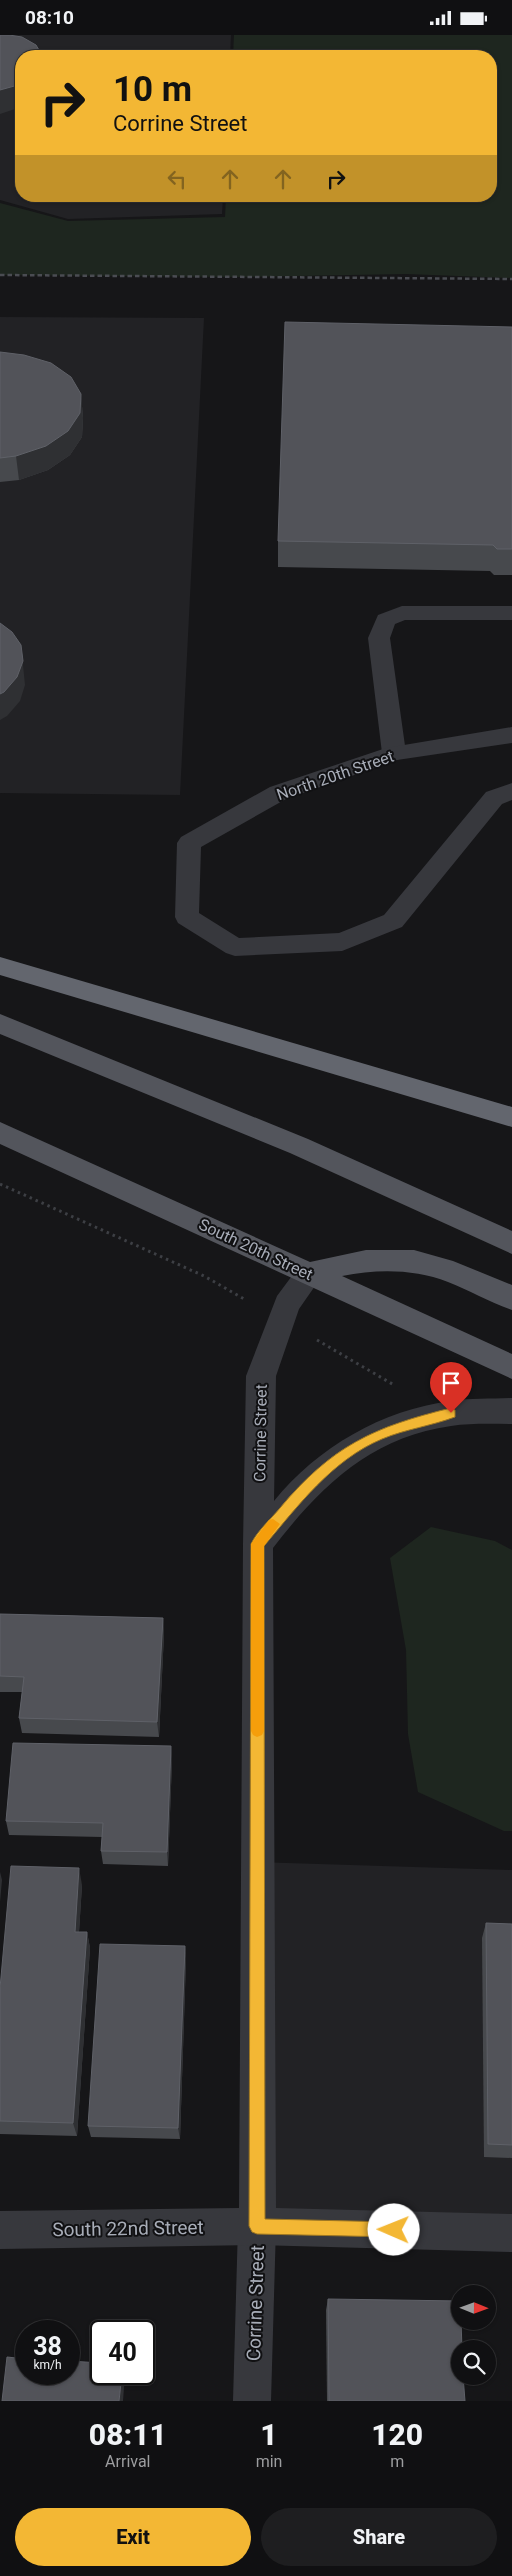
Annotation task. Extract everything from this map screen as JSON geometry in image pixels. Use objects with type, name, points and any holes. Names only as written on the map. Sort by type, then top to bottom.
[{"type":"highway","points":[[0,965],[512,1117]]},
{"type":"main road","points":[[0,1024],[299,1146],[512,1243]]},
{"type":"main road","name":"South 20th Street","points":[[0,1132],[512,1367]]},
{"type":"main road","points":[[310,1273],[355,1262],[403,1260],[438,1268],[512,1298]]},
{"type":"street","points":[[394,753],[379,638],[386,620],[402,613],[512,613]]},
{"type":"street","name":"North 20th Street","points":[[512,735],[394,753],[278,793],[189,843],[187,917],[236,947],[342,942],[393,921],[494,798],[512,791]]},
{"type":"street","name":"Corrine Street","points":[[252,2401],[257,2226],[258,1544],[261,1376],[287,1304],[310,1273]]},
{"type":"street","points":[[258,1544],[309,1483],[342,1457],[375,1436],[408,1424],[451,1413],[512,1411]]},
{"type":"street","name":"South 22nd Street","points":[[0,2230],[257,2226],[512,2233]]},
{"type":"shaded area","points":[[0,35],[231,35],[230,50],[15,50],[15,202],[223,202],[222,214],[68,219],[0,200]]},
{"type":"shaded area","points":[[234,35],[512,35],[512,278],[406,274],[237,277],[0,275],[0,203],[68,221],[225,217],[226,202],[497,202],[497,50],[233,50]]},
{"type":"shaded area","points":[[0,317],[204,318],[180,795],[0,793]]},
{"type":"shaded area","points":[[431,1527],[495,1541],[512,1550],[512,1831],[504,1831],[418,1792],[408,1734],[406,1650],[390,1558]]},
{"type":"shaded area","points":[[255,1862],[512,1870],[512,2239],[257,2234]]},
{"type":"building","points":[[0,35],[22,37],[36,45],[39,50],[15,50],[15,86],[0,90]]},
{"type":"building","points":[[285,322],[512,327],[512,549],[497,549],[493,545],[278,541]]},
{"type":"building","points":[[0,352],[24,355],[51,363],[71,377],[81,394],[80,413],[68,431],[46,446],[16,456],[0,458]]},
{"type":"building","points":[[0,623],[12,632],[21,645],[23,661],[17,677],[0,694]]},
{"type":"building","points":[[0,1614],[163,1618],[157,1722],[19,1718],[24,1677],[0,1676]]},
{"type":"building","points":[[13,1743],[171,1746],[167,1852],[101,1851],[103,1823],[6,1821]]},
{"type":"building","points":[[11,1866],[79,1868],[75,1932],[87,1932],[73,2123],[0,2121],[0,1988]]},
{"type":"building","points":[[486,1923],[512,1924],[512,2145],[488,2144]]},
{"type":"building","points":[[100,1944],[185,1946],[178,2128],[88,2126]]},
{"type":"building","points":[[328,2299],[451,2301],[451,2330],[461,2330],[462,2340],[451,2340],[451,2385],[464,2385],[465,2401],[329,2401]]},
{"type":"building","points":[[7,2357],[15,2358],[15,2385],[80,2385],[80,2362],[90,2362],[90,2385],[121,2385],[119,2401],[2,2401]]},
{"type":"railway","points":[[0,275],[512,279]]},
{"type":"slow traffic","points":[[257,1731],[258,1544],[273,1524]]},
{"type":"route","points":[[394,2230],[257,2226],[258,1544],[309,1483],[342,1457],[375,1436],[408,1424],[451,1413]]}]
